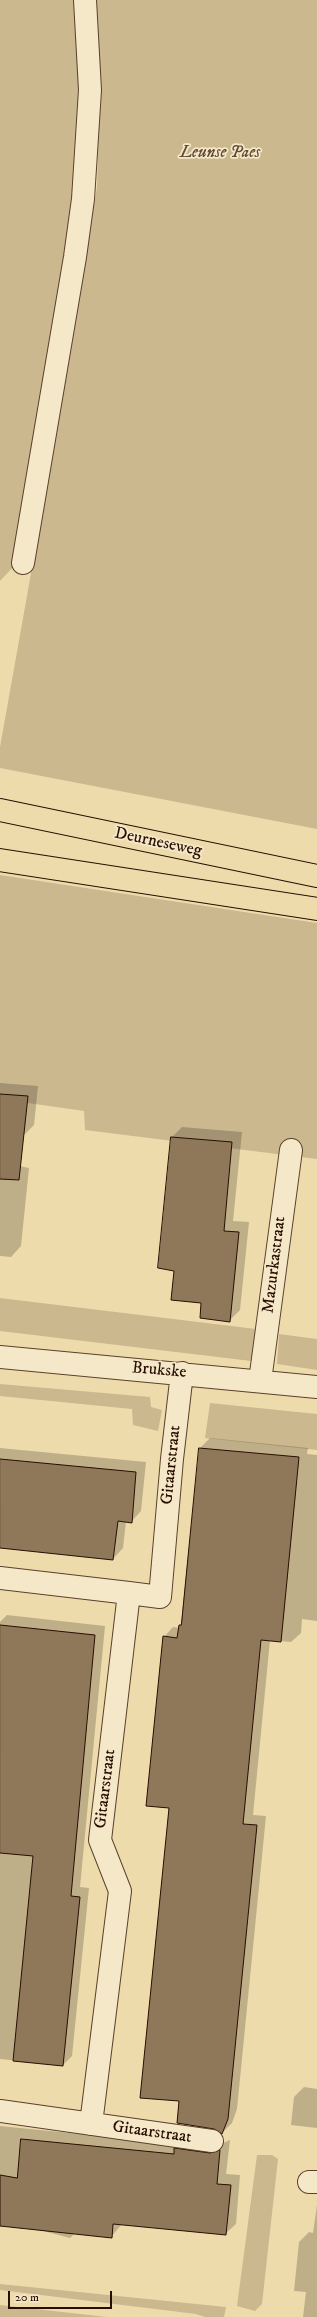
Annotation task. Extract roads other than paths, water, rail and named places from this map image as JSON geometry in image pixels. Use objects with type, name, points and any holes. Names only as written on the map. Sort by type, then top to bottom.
[{"type":"main road","name":"Deurneseweg","points":[[0,810],[317,876]]},
{"type":"main road","points":[[0,860],[317,909]]},
{"type":"street","points":[[23,563],[75,257],[83,199],[90,90],[85,0]]},
{"type":"street","name":"Mazurkastraat","points":[[260,1381],[291,1150]]},
{"type":"street","name":"Brukske","points":[[0,1357],[182,1373],[317,1387]]},
{"type":"street","name":"Gitaarstraat","points":[[0,1578],[160,1598],[172,1460],[182,1373]]},
{"type":"street","name":"Gitaarstraat","points":[[91,2124],[120,1891],[100,1840],[129,1593]]},
{"type":"street","name":"Gitaarstraat","points":[[0,2111],[212,2141]]},
{"type":"park label","name":"Leunse Paes","points":[[220,153]]}]
